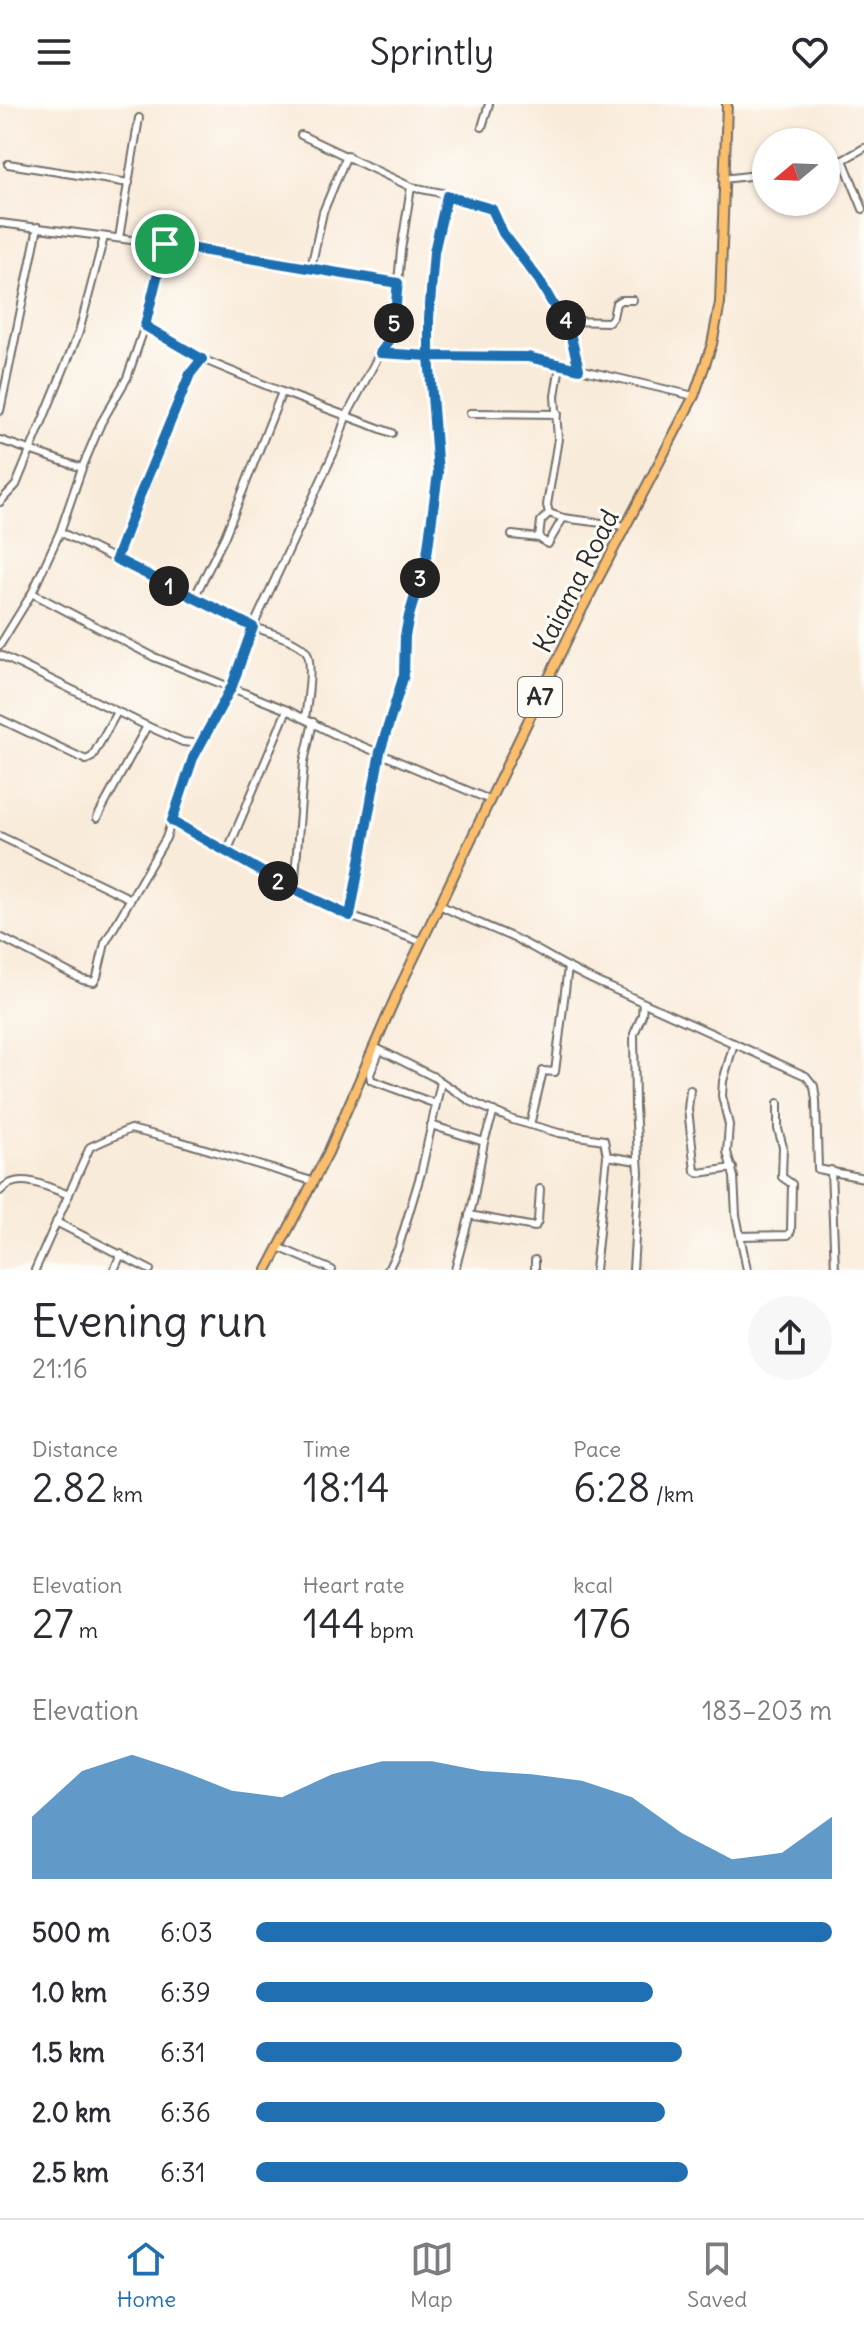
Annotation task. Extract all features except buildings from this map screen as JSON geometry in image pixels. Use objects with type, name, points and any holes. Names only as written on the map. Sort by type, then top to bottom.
[{"type":"highway","name":"Kaiama Road","points":[[267,1270],[328,1153],[422,942],[490,800],[625,526],[694,396],[712,344],[720,303],[727,104]]},
{"type":"street","points":[[482,127],[489,104]]},
{"type":"street","points":[[119,238],[139,118]]},
{"type":"street","points":[[301,135],[411,187],[492,209],[503,233],[567,321],[579,369]]},
{"type":"street","points":[[840,161],[864,148]]},
{"type":"street","points":[[311,268],[323,212],[347,155]]},
{"type":"street","points":[[843,160],[863,209]]},
{"type":"street","points":[[8,164],[129,183]]},
{"type":"street","points":[[723,179],[752,176]]},
{"type":"street","points":[[0,937],[83,980],[94,982],[105,943],[166,838],[201,744],[232,686],[253,627],[335,450],[346,417],[380,353],[390,342],[411,187]]},
{"type":"street","points":[[350,916],[380,752],[404,675],[409,616],[427,555],[438,473],[429,318],[434,252],[447,196]]},
{"type":"street","points":[[0,223],[165,244],[398,283]]},
{"type":"street","points":[[0,411],[3,382],[38,227]]},
{"type":"street","points":[[0,502],[16,485],[79,332],[104,237]]},
{"type":"street","points":[[0,645],[32,593],[60,532],[101,423],[127,378],[145,326],[165,244]]},
{"type":"street","points":[[567,321],[609,322],[616,303],[633,300]]},
{"type":"street","points":[[145,326],[202,359],[392,433]]},
{"type":"street","points":[[380,353],[528,357],[694,396]]},
{"type":"street","points":[[116,559],[190,374],[202,359]]},
{"type":"street","points":[[549,513],[547,505],[558,439],[555,396],[560,365]]},
{"type":"street","points":[[194,598],[225,536],[282,392]]},
{"type":"street","points":[[470,413],[558,414]]},
{"type":"street","points":[[0,440],[82,468]]},
{"type":"street","points":[[549,513],[563,518],[625,526]]},
{"type":"street","points":[[539,538],[541,521],[549,513]]},
{"type":"street","points":[[512,535],[550,542],[563,518]]},
{"type":"street","points":[[60,532],[305,650],[308,654],[305,718]]},
{"type":"street","points":[[32,593],[154,657],[232,686],[336,735],[490,800]]},
{"type":"street","points":[[0,655],[183,742],[201,744]]},
{"type":"street","points":[[227,852],[287,710]]},
{"type":"street","points":[[0,719],[86,760],[92,757],[117,712]]},
{"type":"street","points":[[294,890],[304,762],[313,722]]},
{"type":"street","points":[[97,818],[147,726]]},
{"type":"street","points":[[172,821],[294,890],[350,916],[422,942]]},
{"type":"street","points":[[0,836],[131,899]]},
{"type":"street","points":[[440,905],[520,941],[587,979],[806,1076],[814,1086],[818,1169],[864,1178]]},
{"type":"street","points":[[530,1125],[543,1071],[555,1072],[568,967]]},
{"type":"street","points":[[633,1270],[639,1173],[634,1034],[643,1003]]},
{"type":"street","points":[[734,1043],[722,1089],[729,1125],[727,1152],[733,1168],[736,1215],[747,1270]]},
{"type":"street","points":[[436,1104],[371,1080],[377,1048],[472,1102],[494,1111],[559,1133],[604,1140],[607,1156],[595,1270]]},
{"type":"street","points":[[388,1270],[398,1249],[421,1173],[441,1082]]},
{"type":"street","points":[[690,1090],[688,1109],[695,1171],[733,1168]]},
{"type":"street","points":[[741,1236],[788,1235],[791,1231],[792,1184],[782,1177],[783,1147],[778,1129],[778,1103]]},
{"type":"street","points":[[455,1270],[494,1111]]},
{"type":"street","points":[[431,1125],[484,1142]]},
{"type":"street","points":[[35,1270],[90,1147],[130,1129],[312,1181]]},
{"type":"street","points":[[607,1156],[637,1161]]},
{"type":"street","points":[[831,1170],[835,1270]]},
{"type":"street","points":[[0,1191],[8,1183],[21,1179],[69,1195]]},
{"type":"street","points":[[469,1215],[535,1227],[540,1189]]},
{"type":"street","points":[[56,1222],[150,1270]]},
{"type":"street","points":[[278,1247],[332,1270]]},
{"type":"street","points":[[114,1270],[121,1254]]},
{"type":"street","points":[[535,1260],[535,1270]]},
{"type":"route","points":[[165,244],[145,326],[202,359],[190,374],[116,559],[253,627],[232,686],[193,758],[172,821],[294,890],[350,916],[380,752],[404,675],[409,616],[427,555],[438,473],[429,356],[528,357],[579,369],[567,321],[503,233],[492,209],[447,196],[434,252],[429,356],[380,353],[390,342],[398,283],[165,244]]}]
